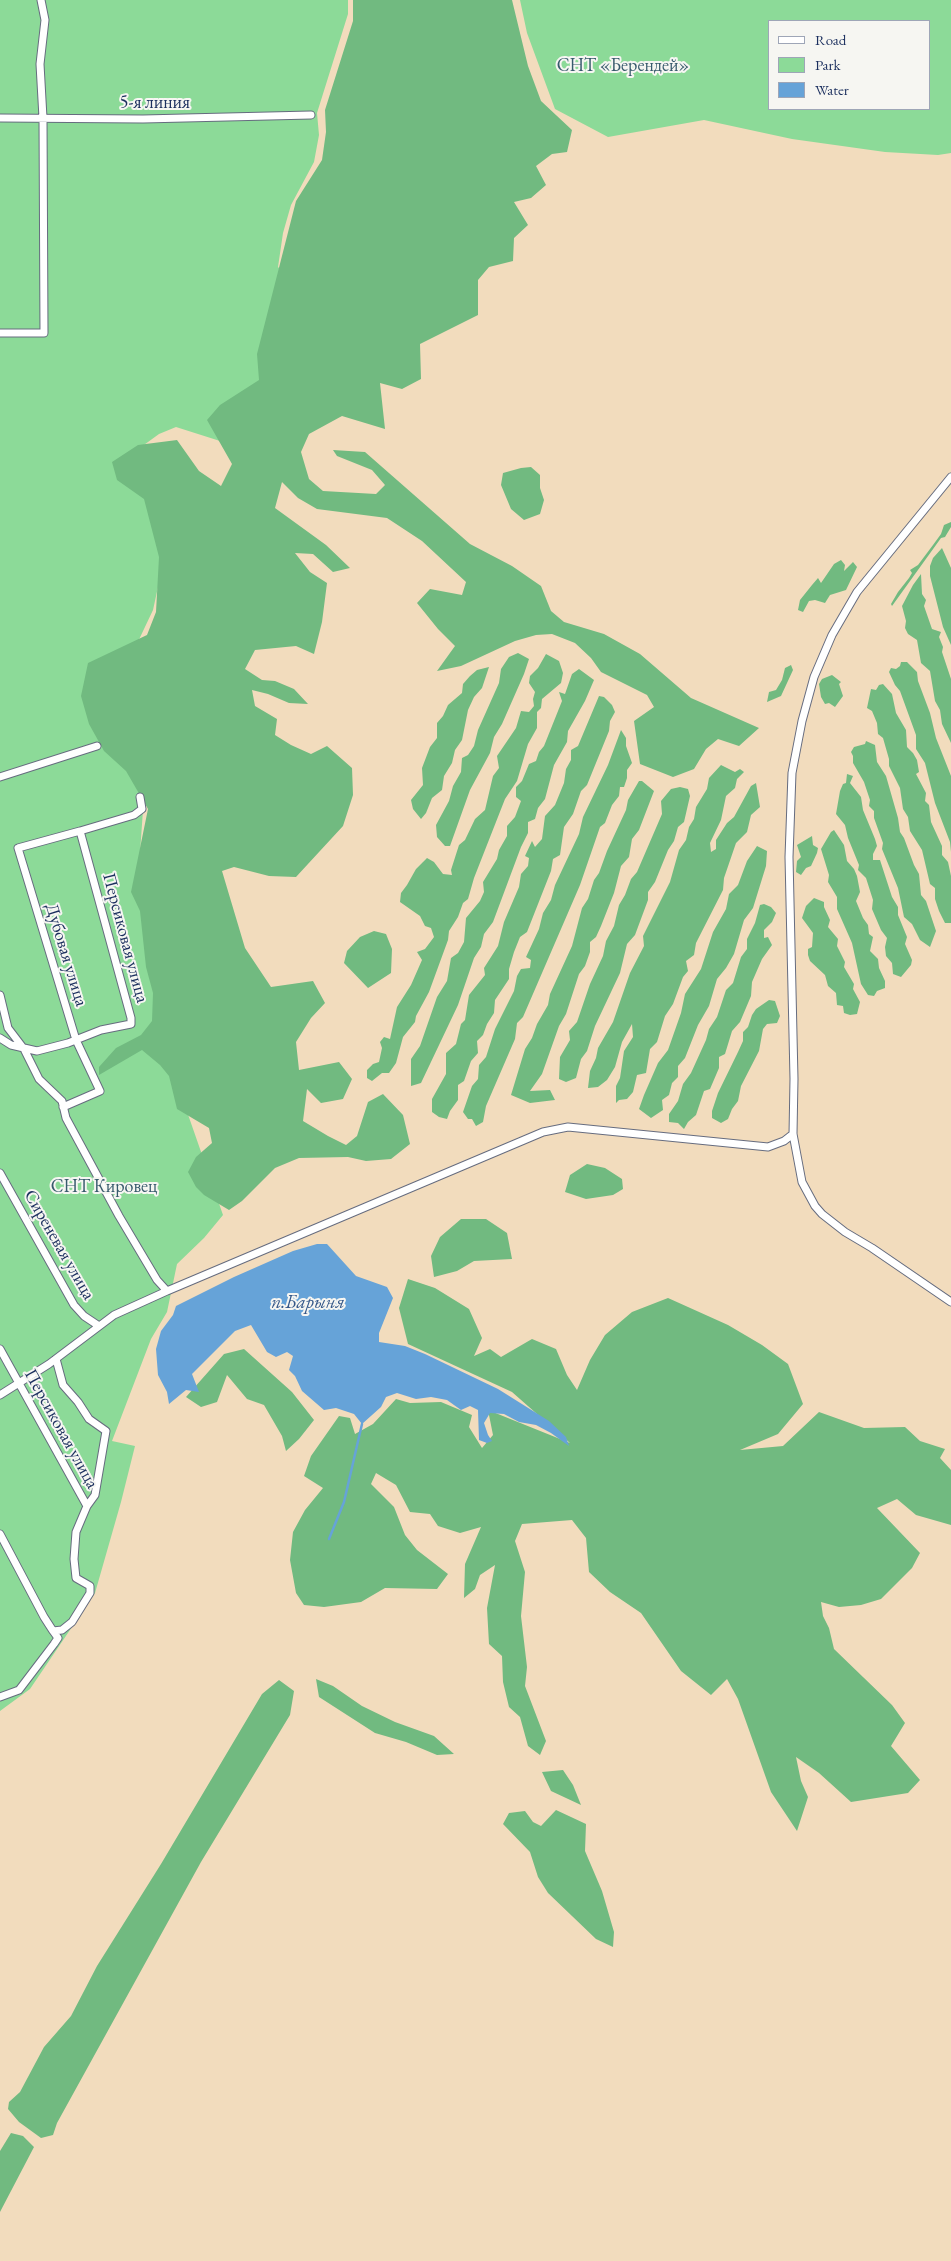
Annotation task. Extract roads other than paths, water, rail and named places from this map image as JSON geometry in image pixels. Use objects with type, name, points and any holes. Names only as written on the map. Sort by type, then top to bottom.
[{"type":"street","points":[[0,333],[44,333],[43,118],[40,64],[45,20],[41,0]]},
{"type":"street","name":"5-я линия","points":[[0,118],[144,119],[311,114]]},
{"type":"street","points":[[951,477],[857,592],[832,635],[814,677],[802,721],[792,773],[789,857],[794,1079],[793,1134],[802,1182],[815,1206],[845,1232],[872,1248],[951,1302]]},
{"type":"street","points":[[0,777],[97,746]]},
{"type":"street","points":[[80,832],[134,815],[142,809],[140,797]]},
{"type":"street","name":"Дубовая улица","points":[[63,1107],[100,1091],[76,1040],[18,848],[80,832]]},
{"type":"street","name":"Персиковая улица","points":[[0,1038],[11,1045],[37,1051],[76,1040],[100,1030],[131,1024],[131,1018],[80,832]]},
{"type":"street","points":[[0,995],[8,1028],[24,1049],[39,1079],[62,1101],[66,1118],[119,1216],[157,1280],[167,1290]]},
{"type":"street","points":[[0,1395],[56,1359],[114,1315],[167,1290],[543,1132],[568,1127],[768,1147],[784,1142],[793,1134]]},
{"type":"street","name":"Сиреневая улица","points":[[0,1172],[74,1305],[84,1316],[100,1326]]},
{"type":"street","name":"Персиковая улица","points":[[0,1349],[87,1506],[95,1495],[106,1430],[89,1419],[78,1402],[63,1385],[56,1359]]},
{"type":"street","points":[[54,1631],[62,1630],[72,1622],[90,1593],[90,1586],[76,1578],[74,1559],[76,1532],[87,1506]]},
{"type":"street","points":[[0,1534],[44,1617],[58,1638],[43,1662],[29,1675],[19,1690],[0,1697]]},
{"type":"water","name":"п.Барыня","points":[[317,1244],[327,1244],[356,1276],[387,1287],[393,1298],[379,1333],[379,1342],[405,1346],[498,1389],[549,1421],[566,1437],[569,1446],[536,1425],[519,1422],[504,1414],[490,1413],[484,1423],[492,1441],[487,1443],[479,1440],[478,1410],[470,1406],[461,1410],[447,1400],[431,1397],[416,1399],[397,1393],[386,1397],[381,1407],[362,1424],[354,1414],[336,1408],[324,1410],[302,1391],[295,1376],[289,1370],[293,1356],[287,1352],[276,1357],[267,1352],[251,1325],[235,1331],[192,1374],[199,1392],[186,1390],[169,1404],[167,1392],[158,1375],[156,1349],[161,1331],[173,1315],[176,1306],[234,1277],[293,1251]]},
{"type":"waterway","points":[[329,1539],[344,1502],[362,1424]]},
{"type":"park label","name":"СНТ «Берендей»","points":[[623,66]]},
{"type":"park label","name":"СНТ Кировец","points":[[104,1187]]}]
